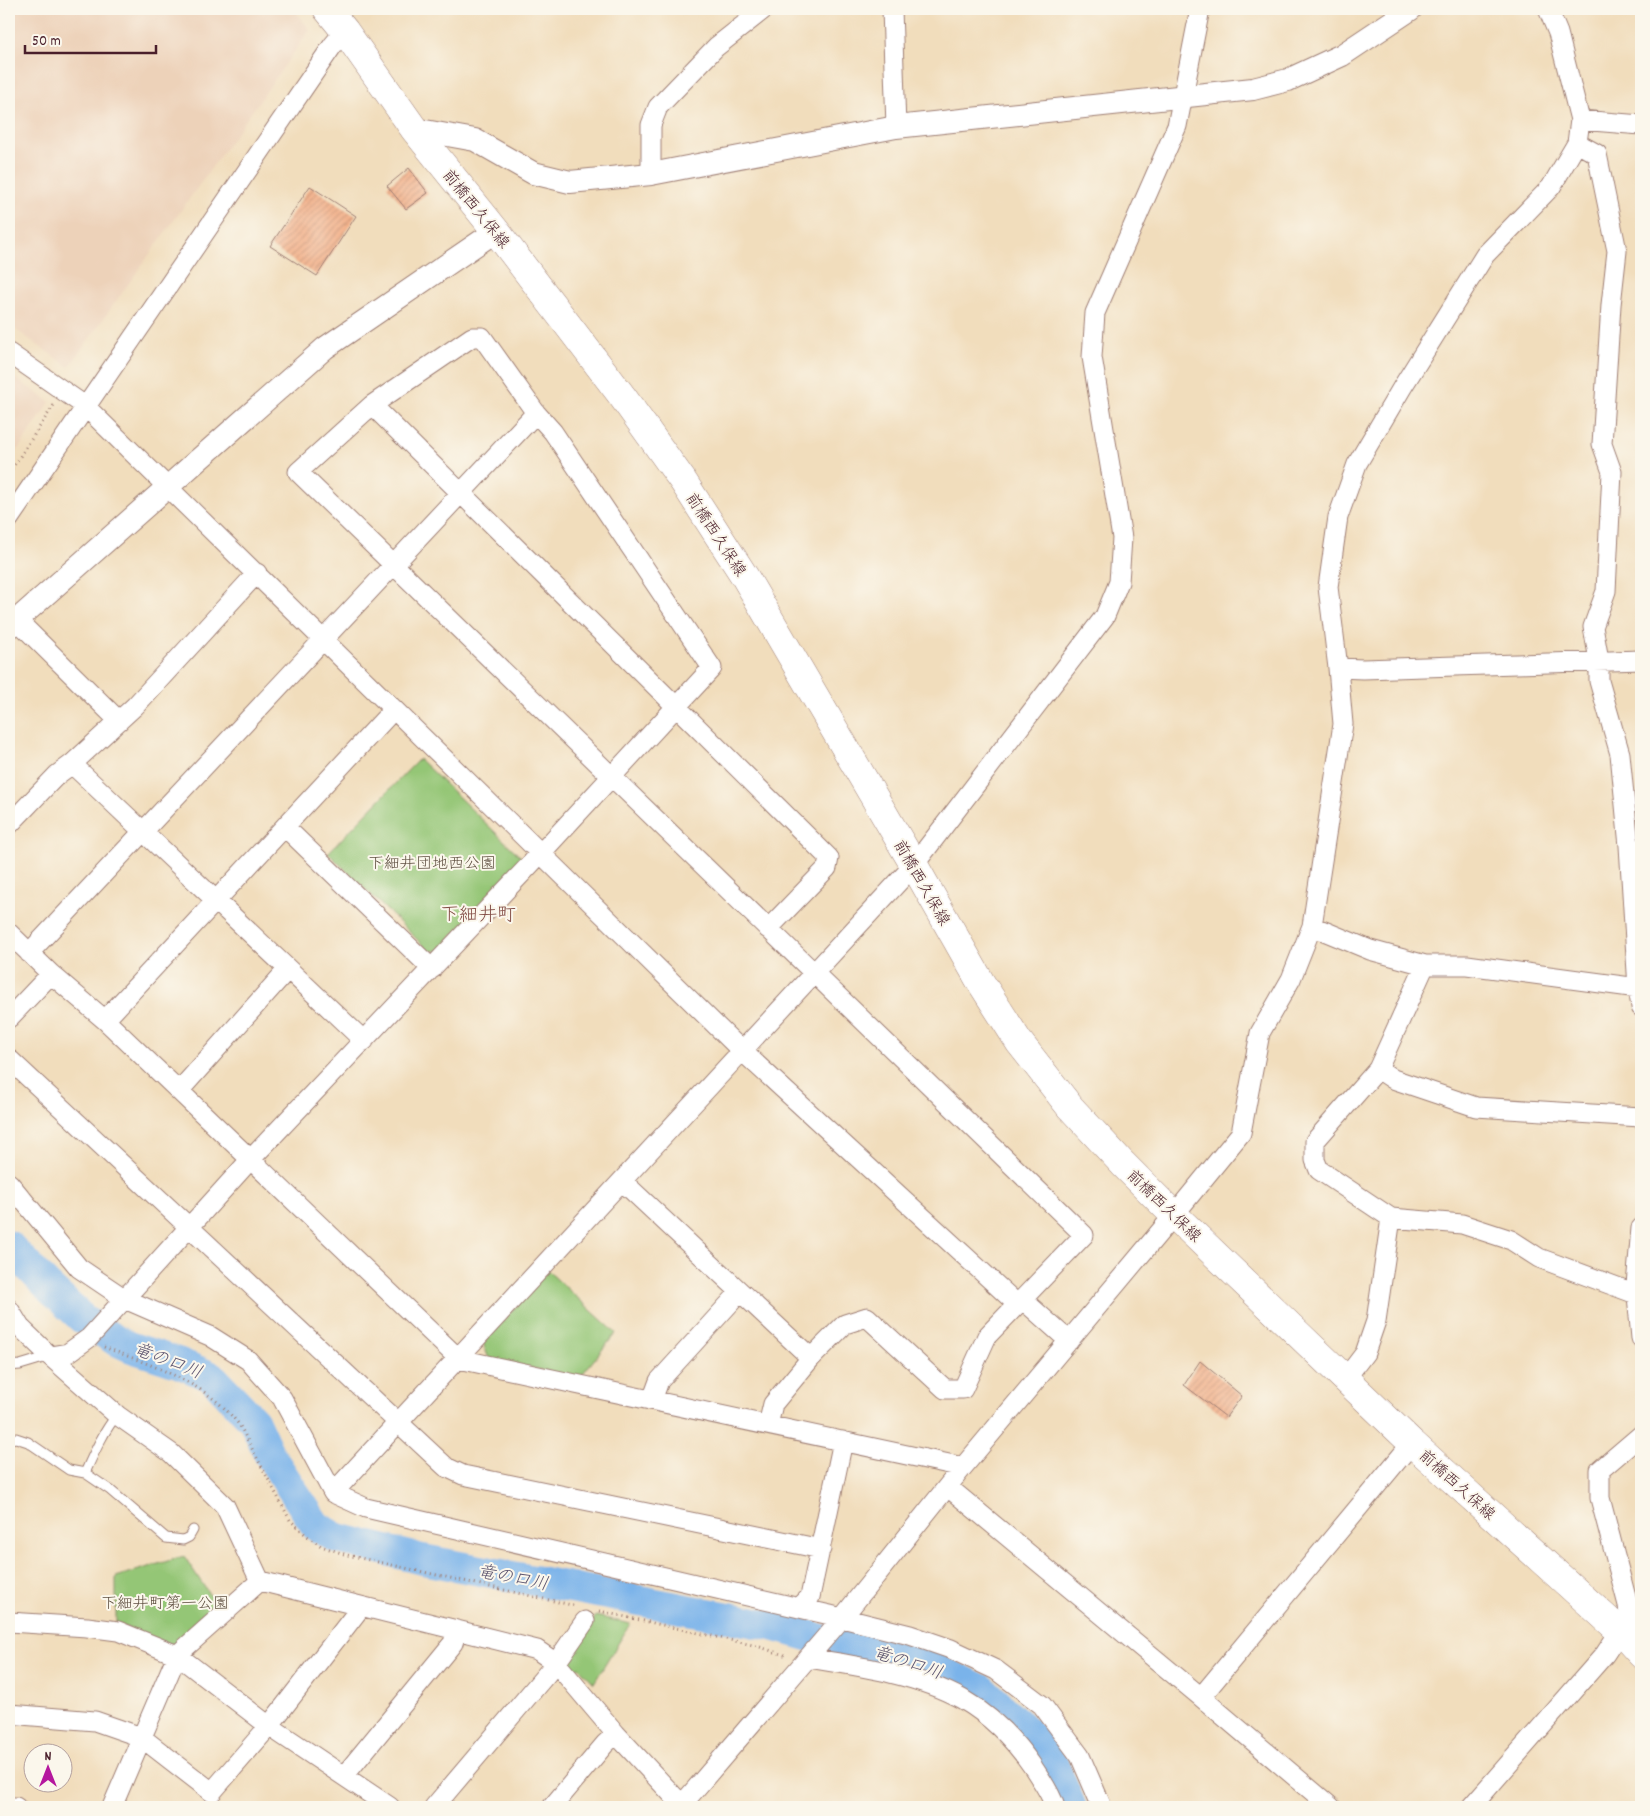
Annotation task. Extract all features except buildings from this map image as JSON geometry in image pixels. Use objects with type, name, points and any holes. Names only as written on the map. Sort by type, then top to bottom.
[{"type":"main road","name":"前橋西久保線","points":[[327,9],[346,31],[414,129],[496,231],[622,396],[683,481],[745,577],[914,865],[980,982],[1019,1042],[1070,1107],[1174,1216],[1412,1442],[1630,1627],[1641,1654]]},
{"type":"street","points":[[651,174],[651,125],[658,107],[716,47],[764,9]]},
{"type":"street","points":[[892,9],[896,127]]},
{"type":"street","points":[[333,1493],[914,865],[1105,616],[1119,582],[1122,538],[1092,357],[1095,313],[1177,126],[1200,9]]},
{"type":"street","points":[[414,129],[474,140],[533,173],[570,182],[651,174],[896,127],[1253,88],[1288,80],[1342,56],[1411,9]]},
{"type":"street","points":[[260,1581],[361,1608],[537,1650],[556,1663],[616,1734],[681,1806],[840,1620],[963,1467],[1174,1216],[1241,1133],[1260,1033],[1291,978],[1312,926],[1343,724],[1328,587],[1338,517],[1357,464],[1403,386],[1485,255],[1551,187],[1577,143],[1580,120],[1558,32],[1548,9]]},
{"type":"street","points":[[9,519],[332,45],[346,31]]},
{"type":"street","points":[[1580,120],[1641,125]]},
{"type":"street","points":[[1577,143],[1597,154],[1617,251],[1602,444],[1612,472],[1606,591],[1593,628],[1599,660],[1599,681],[1620,754],[1641,1007]]},
{"type":"street","points":[[119,721],[13,623],[325,348],[496,231]]},
{"type":"street","points":[[50,1356],[68,1353],[89,1338],[250,1160],[542,853],[612,777],[676,706],[712,668],[553,432],[536,414],[482,337],[472,336],[372,405],[298,472],[394,565],[612,777],[768,929],[1084,1235],[987,1336],[963,1389],[945,1389],[867,1317],[845,1324],[811,1358],[773,1404],[768,1425]]},
{"type":"street","points":[[9,353],[85,406],[742,1050],[1020,1301],[1069,1341]]},
{"type":"street","points":[[372,405],[829,858],[827,868],[768,929]]},
{"type":"street","points":[[29,953],[536,414]]},
{"type":"street","points":[[9,825],[57,775],[72,764],[135,706],[256,573]]},
{"type":"street","points":[[1338,668],[1363,669],[1641,660]]},
{"type":"street","points":[[105,1020],[394,709]]},
{"type":"street","points":[[72,764],[364,1041]]},
{"type":"street","points":[[285,827],[432,969]]},
{"type":"street","points":[[1312,926],[1370,950],[1425,966],[1467,965],[1638,988]]},
{"type":"street","points":[[9,933],[51,974],[105,1020],[459,1359],[963,1467]]},
{"type":"street","points":[[1425,966],[1378,1068],[1316,1141],[1316,1160],[1320,1170],[1391,1218],[1462,1224],[1510,1240],[1539,1258],[1636,1294]]},
{"type":"street","points":[[179,1091],[288,969]]},
{"type":"street","points":[[9,1018],[51,974]]},
{"type":"street","points":[[9,1059],[446,1467],[463,1474],[820,1548]]},
{"type":"street","points":[[1378,1068],[1393,1079],[1476,1107],[1641,1117]]},
{"type":"street","points":[[622,1181],[811,1358]]},
{"type":"street","points":[[9,1183],[79,1268],[121,1302],[210,1336],[248,1360],[282,1398],[333,1493],[366,1508],[799,1608],[840,1620],[910,1635],[942,1646],[996,1670],[1042,1705],[1080,1756],[1102,1807]]},
{"type":"street","points":[[1346,1378],[1364,1353],[1376,1321],[1391,1218]]},
{"type":"street","points":[[1641,1228],[1636,1294],[1641,1338]]},
{"type":"street","points":[[652,1400],[659,1381],[740,1292]]},
{"type":"street","points":[[9,1310],[20,1327],[50,1356],[117,1415],[171,1453],[225,1506],[260,1581]]},
{"type":"street","points":[[1471,1807],[1630,1627],[1628,1605],[1600,1498],[1600,1470],[1641,1435]]},
{"type":"street","points":[[799,1608],[810,1597],[843,1441]]},
{"type":"street","points":[[1201,1697],[1412,1442]]},
{"type":"street","points":[[948,1487],[1330,1807]]},
{"type":"street","points":[[112,1807],[177,1655],[260,1581]]},
{"type":"street","points":[[9,1714],[95,1721],[141,1737],[212,1792],[269,1726],[361,1608]]},
{"type":"street","points":[[434,1807],[556,1663],[585,1621]]},
{"type":"street","points":[[9,1622],[118,1631],[177,1655],[269,1726],[390,1807]]},
{"type":"street","points":[[344,1776],[453,1643],[457,1630]]},
{"type":"street","points":[[810,1655],[904,1677],[936,1687],[962,1699],[985,1715],[1023,1753],[1055,1807]]},
{"type":"street","points":[[552,1807],[605,1744],[616,1734]]},
{"type":"street","points":[[9,1807],[16,1807]]},
{"type":"lane","points":[[9,1366],[20,1365],[50,1356]]},
{"type":"lane","points":[[85,1473],[97,1446],[117,1415]]},
{"type":"lane","points":[[9,1439],[16,1438],[28,1442],[70,1470],[85,1473],[116,1495],[166,1538],[183,1540],[189,1537],[193,1530]]},
{"type":"path","points":[[9,473],[64,391]]},
{"type":"shaded area","points":[[9,9],[294,9],[310,30],[69,367],[9,325]]},
{"type":"shaded area","points":[[9,374],[50,402],[9,463]]},
{"type":"green space","name":"下細井団地西公園","points":[[419,759],[521,857],[521,865],[438,951],[429,951],[328,853]]},
{"type":"green space","points":[[548,1271],[616,1333],[579,1378],[489,1359],[483,1343]]},
{"type":"green space","name":"下細井町第一公園","points":[[184,1556],[217,1606],[176,1644],[164,1644],[116,1623],[116,1577]]},
{"type":"green space","points":[[596,1616],[630,1624],[594,1683],[579,1667],[574,1671],[567,1664],[568,1656]]},
{"type":"waterway","name":"竜の口川","points":[[9,1246],[47,1286],[83,1319],[115,1340],[212,1377],[254,1421],[269,1454],[316,1526],[337,1538],[420,1559],[774,1626],[824,1640],[922,1662],[983,1690],[1026,1731],[1054,1766],[1071,1807]]},
{"type":"district","name":"下細井町","points":[[478,913]]}]
